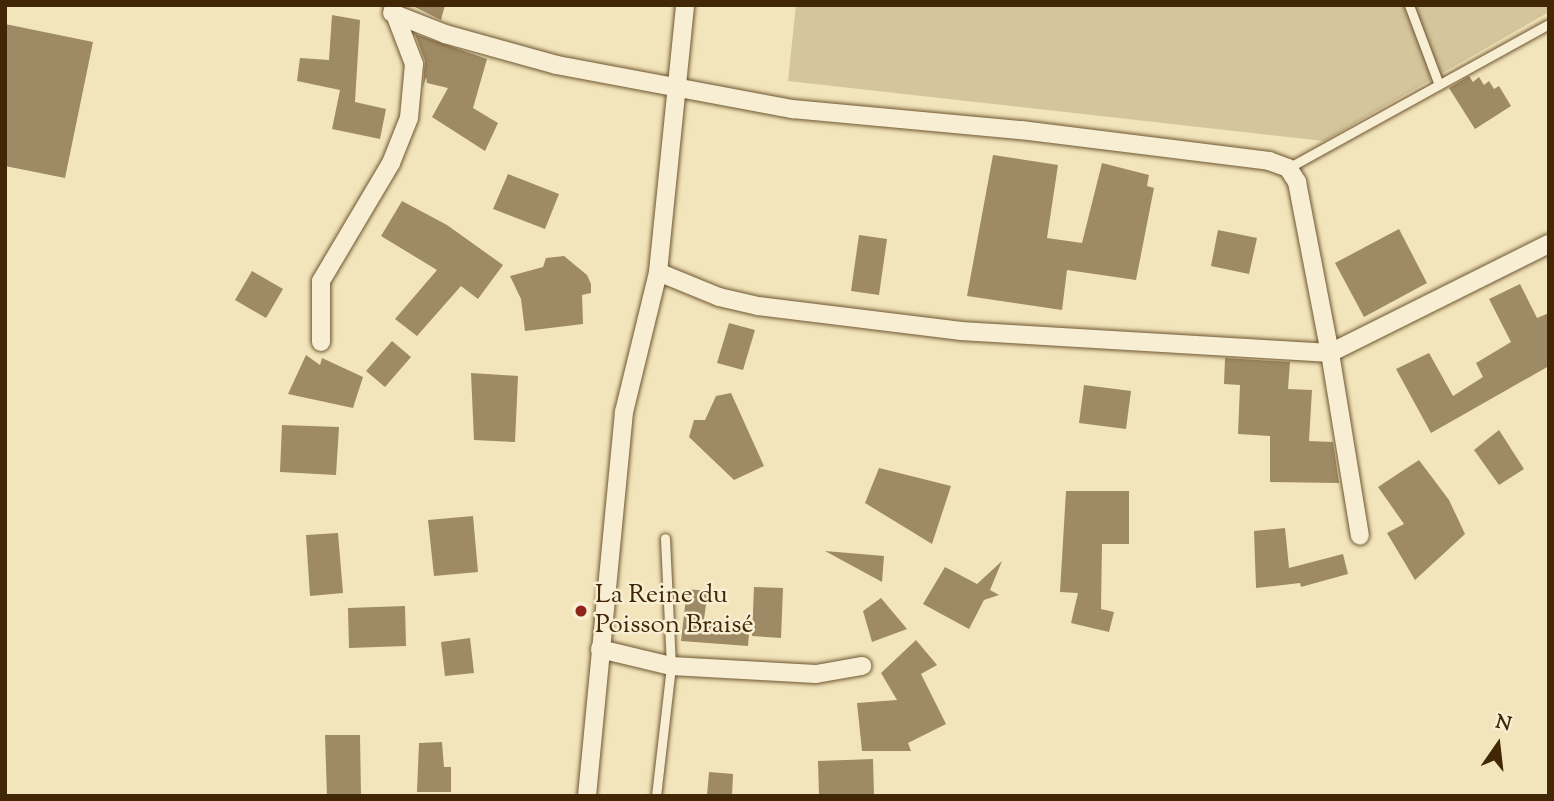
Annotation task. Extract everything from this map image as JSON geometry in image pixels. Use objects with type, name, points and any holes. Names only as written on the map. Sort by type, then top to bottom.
[{"type":"street","points":[[587,796],[624,412],[658,272],[679,88],[685,5]]},
{"type":"street","points":[[393,9],[444,34],[557,65],[793,109],[1034,132],[1269,161],[1288,168],[1297,182],[1330,353],[1360,536]]},
{"type":"street","points":[[321,342],[321,281],[391,163],[409,118],[414,64],[393,9]]},
{"type":"street","points":[[658,272],[719,297],[758,306],[961,331],[1330,353],[1549,244]]},
{"type":"street","points":[[600,649],[671,666],[816,674],[862,666]]},
{"type":"lane","points":[[1409,5],[1439,85]]},
{"type":"lane","points":[[1288,168],[1549,24]]},
{"type":"lane","points":[[656,796],[671,666],[666,538]]},
{"type":"shaded area","points":[[796,5],[1549,5],[1549,12],[1324,141],[788,81]]},
{"type":"building","points":[[411,5],[445,5],[441,20]]},
{"type":"building","points":[[332,15],[360,20],[355,102],[386,109],[380,139],[332,129],[340,90],[297,81],[300,58],[329,60]]},
{"type":"building","points":[[5,24],[93,42],[65,178],[5,166]]},
{"type":"building","points":[[415,34],[487,59],[473,108],[498,123],[485,151],[432,117],[448,88],[427,83],[426,77],[423,87],[425,61]]},
{"type":"building","points":[[1469,76],[1473,82],[1479,77],[1484,85],[1489,81],[1494,89],[1499,86],[1511,106],[1475,129],[1449,88]]},
{"type":"building","points":[[993,155],[1058,165],[1047,238],[1082,243],[1102,163],[1149,175],[1147,186],[1154,188],[1136,280],[1067,270],[1062,310],[967,296]]},
{"type":"building","points":[[508,174],[559,194],[545,229],[493,209]]},
{"type":"building","points":[[402,201],[447,225],[503,265],[478,299],[461,286],[417,336],[395,319],[437,270],[381,236]]},
{"type":"building","points":[[1399,229],[1427,283],[1364,317],[1335,263]]},
{"type":"building","points":[[1218,230],[1257,238],[1249,274],[1211,266]]},
{"type":"building","points":[[859,235],[887,239],[879,295],[851,291]]},
{"type":"building","points":[[564,256],[587,275],[591,284],[591,293],[582,295],[583,324],[525,331],[521,299],[510,276],[543,267],[546,258]]},
{"type":"building","points":[[252,271],[283,289],[266,318],[235,300]]},
{"type":"building","points":[[1520,284],[1537,318],[1549,313],[1549,366],[1431,433],[1396,369],[1429,353],[1453,396],[1483,377],[1476,363],[1511,342],[1489,299]]},
{"type":"building","points":[[729,323],[755,330],[743,370],[717,363]]},
{"type":"building","points":[[392,341],[411,357],[385,387],[366,371]]},
{"type":"building","points":[[306,355],[320,365],[322,358],[363,377],[353,408],[288,394]]},
{"type":"building","points":[[1225,358],[1290,362],[1288,389],[1312,390],[1309,441],[1333,442],[1339,483],[1270,482],[1270,436],[1238,434],[1240,385],[1224,384]]},
{"type":"building","points":[[471,373],[518,376],[515,442],[474,440]]},
{"type":"building","points":[[1084,385],[1131,391],[1126,429],[1079,423]]},
{"type":"building","points":[[731,393],[764,466],[734,480],[689,437],[694,420],[705,420],[716,396]]},
{"type":"building","points":[[282,425],[339,427],[336,475],[280,472]]},
{"type":"building","points":[[1499,430],[1524,469],[1499,485],[1474,450]]},
{"type":"building","points":[[1419,460],[1449,500],[1465,534],[1415,580],[1387,533],[1404,524],[1378,487]]},
{"type":"building","points":[[879,468],[951,486],[932,544],[865,503]]},
{"type":"building","points":[[1066,491],[1129,491],[1129,544],[1102,544],[1101,609],[1114,612],[1109,632],[1071,623],[1078,593],[1060,592]]},
{"type":"building","points":[[473,516],[478,572],[434,576],[428,520]]},
{"type":"building","points":[[1285,528],[1289,568],[1343,554],[1348,574],[1301,587],[1300,583],[1256,588],[1254,531]]},
{"type":"building","points":[[338,533],[343,593],[310,596],[306,535]]},
{"type":"building","points":[[825,551],[884,556],[882,582]]},
{"type":"building","points":[[1002,561],[990,590],[999,595],[984,600],[969,629],[923,604],[945,567],[977,584]]},
{"type":"building","points":[[754,587],[783,588],[781,638],[752,636]]},
{"type":"building","points":[[687,589],[708,591],[704,619],[750,622],[748,646],[681,641]]},
{"type":"building","points":[[881,598],[907,629],[872,642],[863,611]]},
{"type":"building","points":[[405,606],[406,646],[349,648],[348,608]]},
{"type":"building","points":[[470,638],[474,673],[445,676],[441,642]]},
{"type":"building","points":[[916,640],[937,665],[921,674],[946,724],[908,743],[911,751],[862,751],[857,703],[897,700],[881,673]]},
{"type":"building","points":[[325,735],[360,735],[361,796],[327,796]]},
{"type":"building","points":[[442,742],[444,767],[451,767],[451,792],[417,792],[419,743]]},
{"type":"building","points":[[873,759],[874,796],[819,796],[818,761]]},
{"type":"building","points":[[709,772],[733,774],[732,796],[707,796]]},
{"type":"place","name":"La Reine du Poisson Braisé","points":[[581,611]]}]
